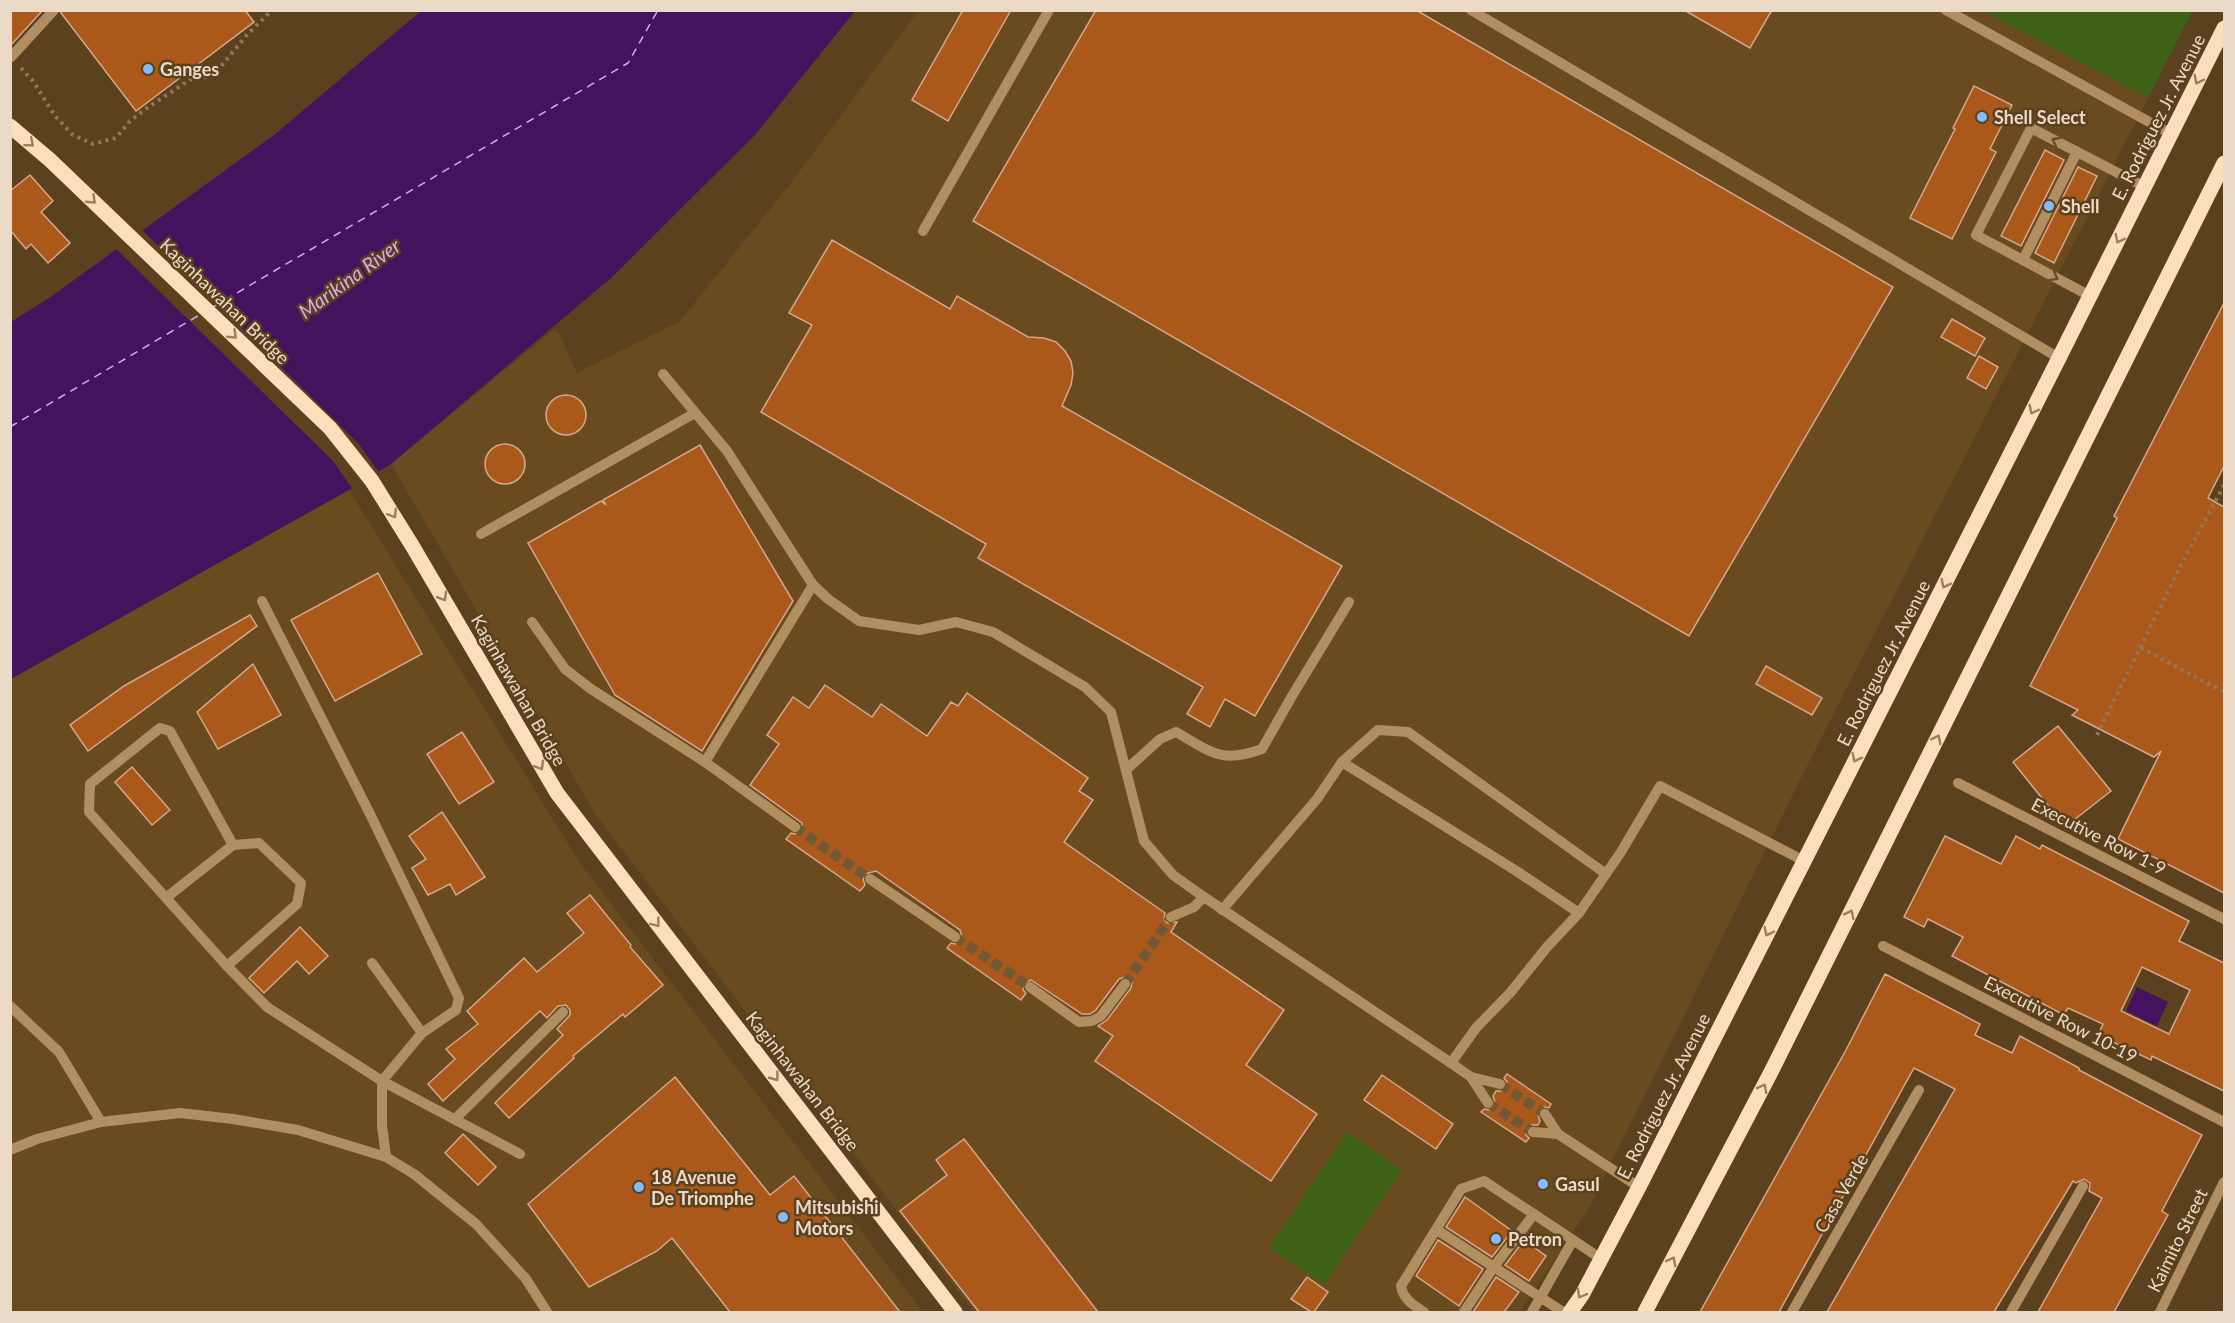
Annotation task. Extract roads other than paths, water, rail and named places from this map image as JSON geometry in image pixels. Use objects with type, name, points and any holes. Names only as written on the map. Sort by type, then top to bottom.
[{"type":"main road","name":"E. Rodriguez Jr. Avenue","points":[[1570,1312],[1639,1187],[2224,28]]},
{"type":"main road","name":"Kaginhawahan Bridge","points":[[10,126],[50,160],[330,428],[372,481],[413,546],[557,793],[955,1312]]},
{"type":"main road","points":[[1645,1312],[1771,1072],[2224,163]]},
{"type":"street","points":[[10,57],[54,10]]},
{"type":"street","points":[[923,231],[1049,10]]},
{"type":"street","points":[[1471,10],[2059,358]]},
{"type":"street","points":[[1946,10],[2171,134]]},
{"type":"street","points":[[2090,296],[1976,235],[2031,128],[2145,187]]},
{"type":"street","points":[[2024,260],[2077,152]]},
{"type":"street","points":[[663,374],[727,452],[813,585],[828,599],[859,621],[919,630],[956,622],[993,632],[1085,687],[1111,712],[1144,841],[1173,875],[1471,1077],[1500,1084]]},
{"type":"street","points":[[480,534],[695,413]]},
{"type":"street","points":[[705,762],[813,585]]},
{"type":"street","points":[[262,601],[370,814],[459,998],[456,1010],[422,1033],[382,1081],[382,1126],[386,1157]]},
{"type":"street","points":[[1127,770],[1160,739],[1176,732],[1216,755],[1241,757],[1262,749],[1349,602]]},
{"type":"street","points":[[532,622],[566,669],[591,689],[705,762],[795,827]]},
{"type":"street","points":[[233,845],[170,731],[160,728],[90,784],[89,812],[227,966],[267,1007],[382,1081],[520,1154]]},
{"type":"street","points":[[1222,910],[1317,799],[1342,762],[1378,730],[1408,732],[1606,874]]},
{"type":"street","points":[[1342,762],[1518,872],[1579,913]]},
{"type":"street","name":"Executive Row 1-9","points":[[1958,783],[2224,919]]},
{"type":"street","points":[[1451,1063],[1476,1028],[1510,993],[1547,946],[1579,913],[1645,814],[1660,786],[1804,861]]},
{"type":"street","points":[[167,897],[233,845],[259,843],[301,883],[297,904],[227,966]]},
{"type":"street","points":[[870,879],[955,937]]},
{"type":"street","points":[[1171,917],[1194,907],[1204,897]]},
{"type":"street","name":"Executive Row 10-19","points":[[1883,946],[2224,1122]]},
{"type":"street","points":[[372,963],[422,1033]]},
{"type":"street","points":[[1030,987],[1079,1022],[1092,1021],[1101,1016],[1125,984]]},
{"type":"street","points":[[10,1006],[59,1052],[101,1122]]},
{"type":"street","points":[[455,1119],[563,1012]]},
{"type":"street","points":[[1471,1077],[1488,1103]]},
{"type":"street","name":"Casa Verde","points":[[1792,1312],[1919,1090]]},
{"type":"street","points":[[10,1150],[37,1139],[101,1122],[180,1113],[298,1130],[386,1157],[414,1174],[476,1224],[526,1279],[547,1312]]},
{"type":"street","points":[[1545,1114],[1558,1134],[1639,1187]]},
{"type":"street","points":[[1533,1132],[1558,1134]]},
{"type":"street","points":[[1424,1312],[1407,1300],[1402,1294],[1401,1286],[1461,1189],[1484,1181],[1600,1258]]},
{"type":"street","name":"Kaimito Street","points":[[2160,1312],[2219,1204],[2224,1182]]},
{"type":"street","points":[[2011,1312],[2083,1186]]},
{"type":"street","points":[[1464,1312],[1493,1268],[1534,1214]]},
{"type":"street","points":[[1437,1230],[1563,1312]]},
{"type":"street","points":[[1532,1312],[1573,1240]]},
{"type":"water","name":"Marikina River","points":[[421,11],[855,11],[755,135],[611,278],[391,464],[349,490],[11,679],[11,322],[52,296],[274,135]]},
{"type":"water","points":[[2137,987],[2168,1002],[2157,1026],[2126,1011]]},
{"type":"tunnel","points":[[795,827],[870,879]]},
{"type":"tunnel","points":[[1125,984],[1171,917]]},
{"type":"tunnel","points":[[955,937],[1030,987]]},
{"type":"tunnel","points":[[1500,1084],[1545,1114]]},
{"type":"tunnel","points":[[1488,1103],[1533,1132]]},
{"type":"place","name":"Ganges","points":[[148,69]]},
{"type":"place","name":"Shell Select","points":[[1982,117]]},
{"type":"place","name":"Shell","points":[[2049,206]]},
{"type":"place","name":"Gasul","points":[[1543,1184]]},
{"type":"place","name":"18 Avenue De Triomphe","points":[[639,1187]]},
{"type":"place","name":"Mitsubishi Motors","points":[[783,1217]]},
{"type":"place","name":"Petron","points":[[1496,1239]]}]
